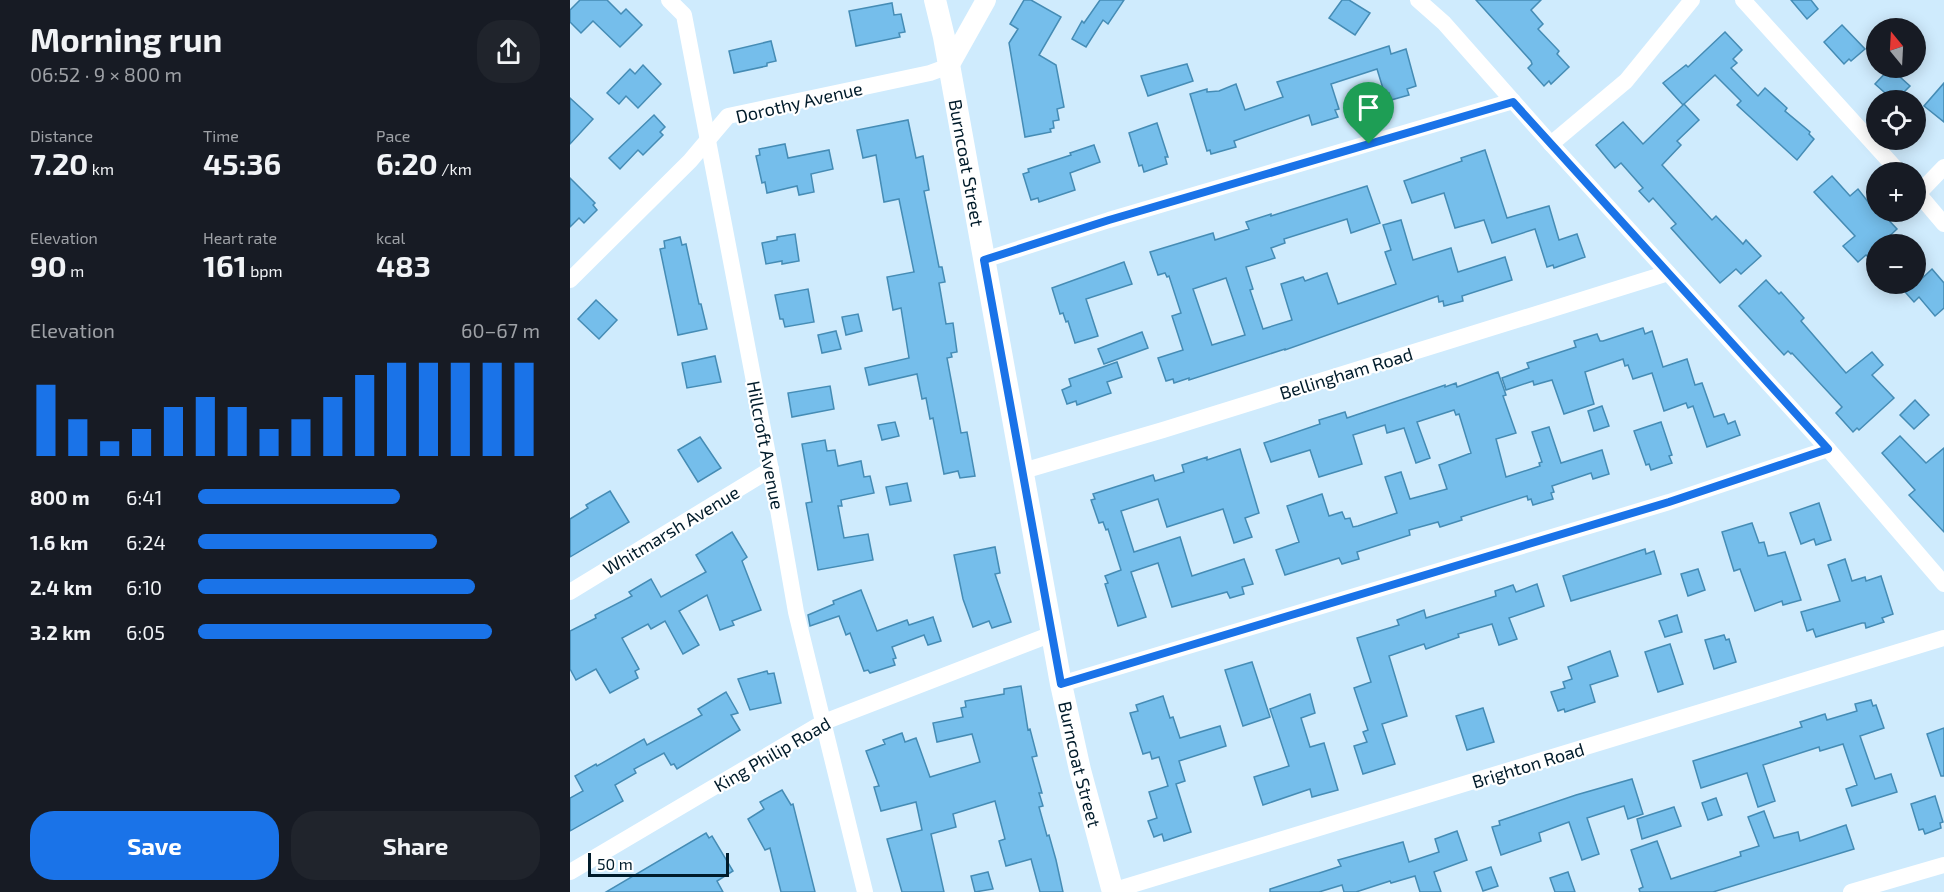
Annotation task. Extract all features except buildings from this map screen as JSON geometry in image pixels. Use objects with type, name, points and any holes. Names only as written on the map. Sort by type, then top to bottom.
[{"type":"main road","name":"Burncoat Street","points":[[935,0],[949,66],[1061,684],[1078,764],[1113,892]]},
{"type":"street","name":"Hillcroft Avenue","points":[[669,0],[684,15],[796,612],[865,892]]},
{"type":"street","points":[[949,66],[986,0]]},
{"type":"street","points":[[1418,0],[1444,22],[1513,102],[1828,449],[1944,584]]},
{"type":"street","points":[[1551,144],[1626,81],[1692,0]]},
{"type":"street","points":[[1743,0],[1890,162]]},
{"type":"street","name":"Dorothy Avenue","points":[[570,280],[690,161],[729,116],[930,73],[949,66]]},
{"type":"street","points":[[984,260],[1109,220],[1513,102]]},
{"type":"street","points":[[1926,184],[1944,167]]},
{"type":"street","points":[[1926,203],[1944,224]]},
{"type":"street","name":"Bellingham Road","points":[[1023,471],[1163,430],[1668,273]]},
{"type":"street","points":[[1061,684],[1669,502],[1828,449]]},
{"type":"street","name":"Whitmarsh Avenue","points":[[570,592],[771,469]]},
{"type":"street","name":"King Philip Road","points":[[570,872],[824,722],[1052,634]]},
{"type":"street","name":"Brighton Road","points":[[1113,892],[1944,639]]},
{"type":"street","points":[[1851,892],[1944,865]]},
{"type":"route","points":[[1513,102],[1828,449],[1669,502],[1061,684],[984,260],[1109,220],[1369,144],[1513,102]]}]
